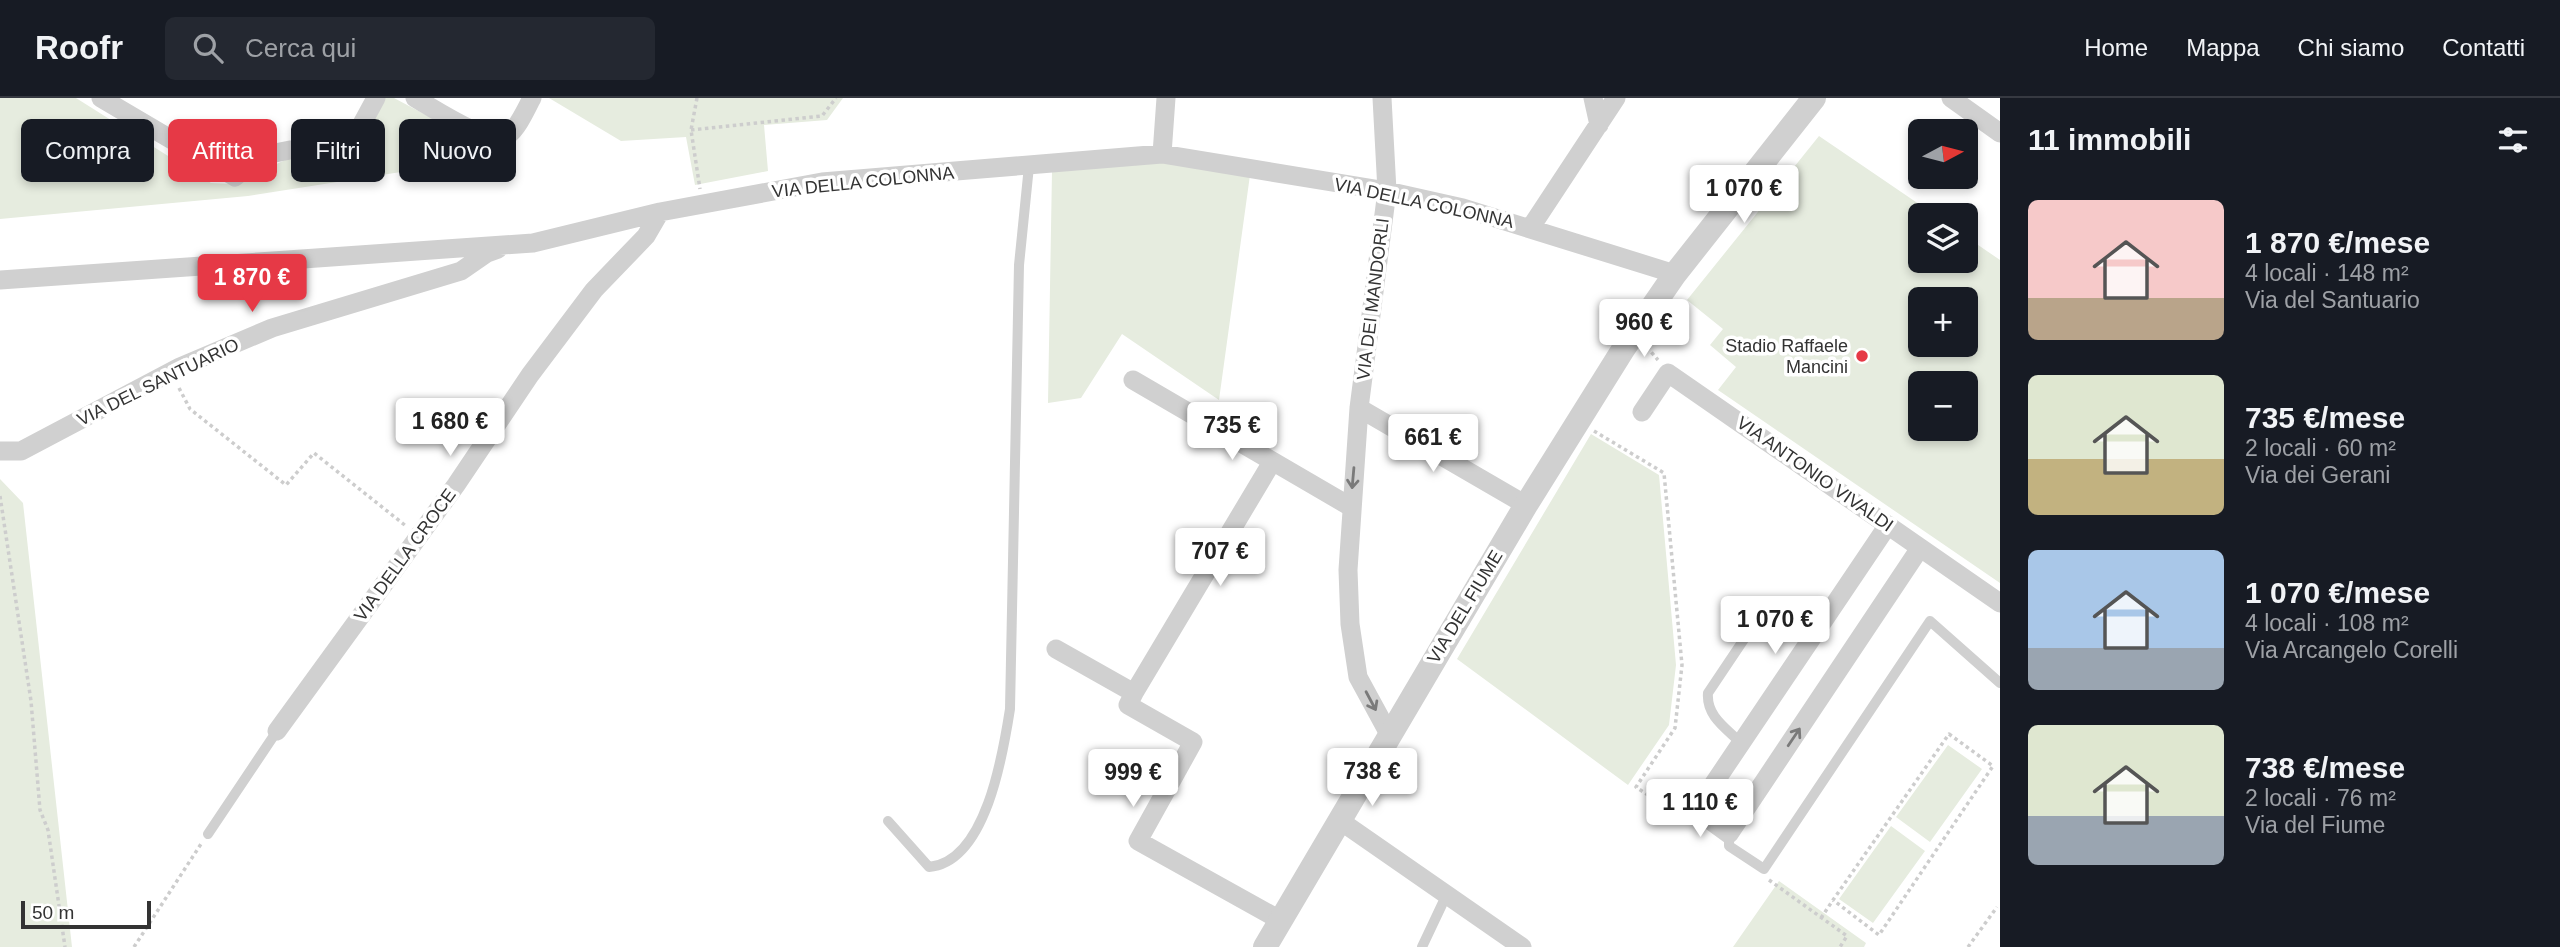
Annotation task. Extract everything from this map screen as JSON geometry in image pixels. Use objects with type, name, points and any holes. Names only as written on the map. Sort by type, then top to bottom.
[{"type":"street","points":[[102,98],[235,177],[260,156],[290,150],[342,148],[356,134],[376,98]]},
{"type":"street","points":[[415,98],[485,136],[498,140],[509,135],[532,98]]},
{"type":"street","points":[[1162,154],[1166,98]]},
{"type":"street","name":"VIA DEI MANDORLI","points":[[1382,98],[1387,191],[1359,408],[1351,507],[1350,624],[1358,677],[1389,734]]},
{"type":"street","points":[[1592,98],[1599,125]]},
{"type":"street","points":[[1531,227],[1616,98]]},
{"type":"street","name":"VIA DEL FIUME","points":[[1265,947],[1577,421],[1675,274],[1814,98]]},
{"type":"street","points":[[1951,98],[2000,133]]},
{"type":"street","name":"VIA DELLA COLONNA","points":[[0,280],[533,243],[660,212],[822,182],[1162,154],[1387,191],[1531,227],[1675,274]]},
{"type":"street","name":"VIA DELLA CROCE","points":[[276,731],[419,537],[538,364],[594,290],[646,236],[660,212]]},
{"type":"street","name":"VIA DEL SANTUARIO","points":[[0,451],[21,451],[180,367],[272,328],[461,271],[487,253],[516,244]]},
{"type":"street","points":[[1642,412],[1668,373]]},
{"type":"street","name":"VIA ANTONIO VIVALDI","points":[[1668,373],[2000,603]]},
{"type":"street","points":[[1133,380],[1351,507]]},
{"type":"street","points":[[1359,408],[1526,505]]},
{"type":"street","points":[[1272,462],[1128,705],[1194,742],[1138,841],[1280,920]]},
{"type":"street","points":[[1888,525],[1696,810],[1728,834],[1920,548]]},
{"type":"street","points":[[1056,649],[1134,693]]},
{"type":"street","points":[[1339,820],[1522,947]]},
{"type":"lane","points":[[888,821],[929,867],[942,866],[955,858],[968,841],[999,776],[1010,709],[1018,265],[1029,166]]},
{"type":"lane","points":[[1741,743],[1712,715],[1707,703],[1708,693],[1769,602]]},
{"type":"lane","points":[[1728,834],[1729,846],[1764,869],[1930,621],[2000,682]]},
{"type":"lane","points":[[208,834],[276,731]]},
{"type":"lane","points":[[1422,947],[1447,894]]},
{"type":"path","points":[[697,98],[691,130],[702,205]]},
{"type":"path","points":[[691,130],[822,116],[836,98]]},
{"type":"path","points":[[1642,341],[1668,373]]},
{"type":"path","points":[[180,367],[178,391],[190,409],[286,485],[314,453],[419,537]]},
{"type":"path","points":[[1577,421],[1664,473],[1682,665],[1675,728],[1636,787],[1681,818],[1696,810]]},
{"type":"path","points":[[0,496],[31,701],[40,810],[48,830],[65,947]]},
{"type":"path","points":[[1821,918],[1833,900],[1949,734],[1993,766],[1879,935],[1833,900]]},
{"type":"path","points":[[134,947],[208,834]]},
{"type":"path","points":[[1764,869],[1766,878],[1847,936],[1840,947]]},
{"type":"path","points":[[1968,947],[1997,907]]},
{"type":"shaded area","points":[[0,98],[76,98],[109,119],[21,119],[21,182],[154,182],[154,147],[168,156],[168,182],[277,182],[277,164],[291,157],[291,182],[337,182],[248,196],[0,219]]},
{"type":"shaded area","points":[[372,98],[394,98],[433,119],[399,119],[399,172],[385,175],[385,119],[357,119]]},
{"type":"shaded area","points":[[549,98],[843,98],[827,120],[764,125],[768,171],[695,185],[686,137],[621,141]]},
{"type":"shaded area","name":"Stadio Raffaele Mancini","points":[[1819,136],[1917,203],[1908,203],[1908,273],[1978,273],[1978,245],[2000,260],[2000,583],[1718,390],[1736,367],[1710,345],[1723,329],[1687,300]]},
{"type":"shaded area","points":[[1163,159],[1250,175],[1219,400],[1122,334],[1081,398],[1048,403],[1052,171]]},
{"type":"shaded area","points":[[1591,434],[1659,475],[1676,665],[1669,725],[1628,785],[1457,659]]},
{"type":"shaded area","points":[[0,479],[23,503],[72,947],[0,947]]},
{"type":"shaded area","points":[[1948,745],[1982,769],[1930,842],[1896,817]]},
{"type":"shaded area","points":[[1891,826],[1925,851],[1873,923],[1839,899]]},
{"type":"shaded area","points":[[1779,881],[1866,943],[1864,947],[1733,947]]},
{"type":"place","name":"Stadio Raffaele Mancini","points":[[1862,356]]}]
